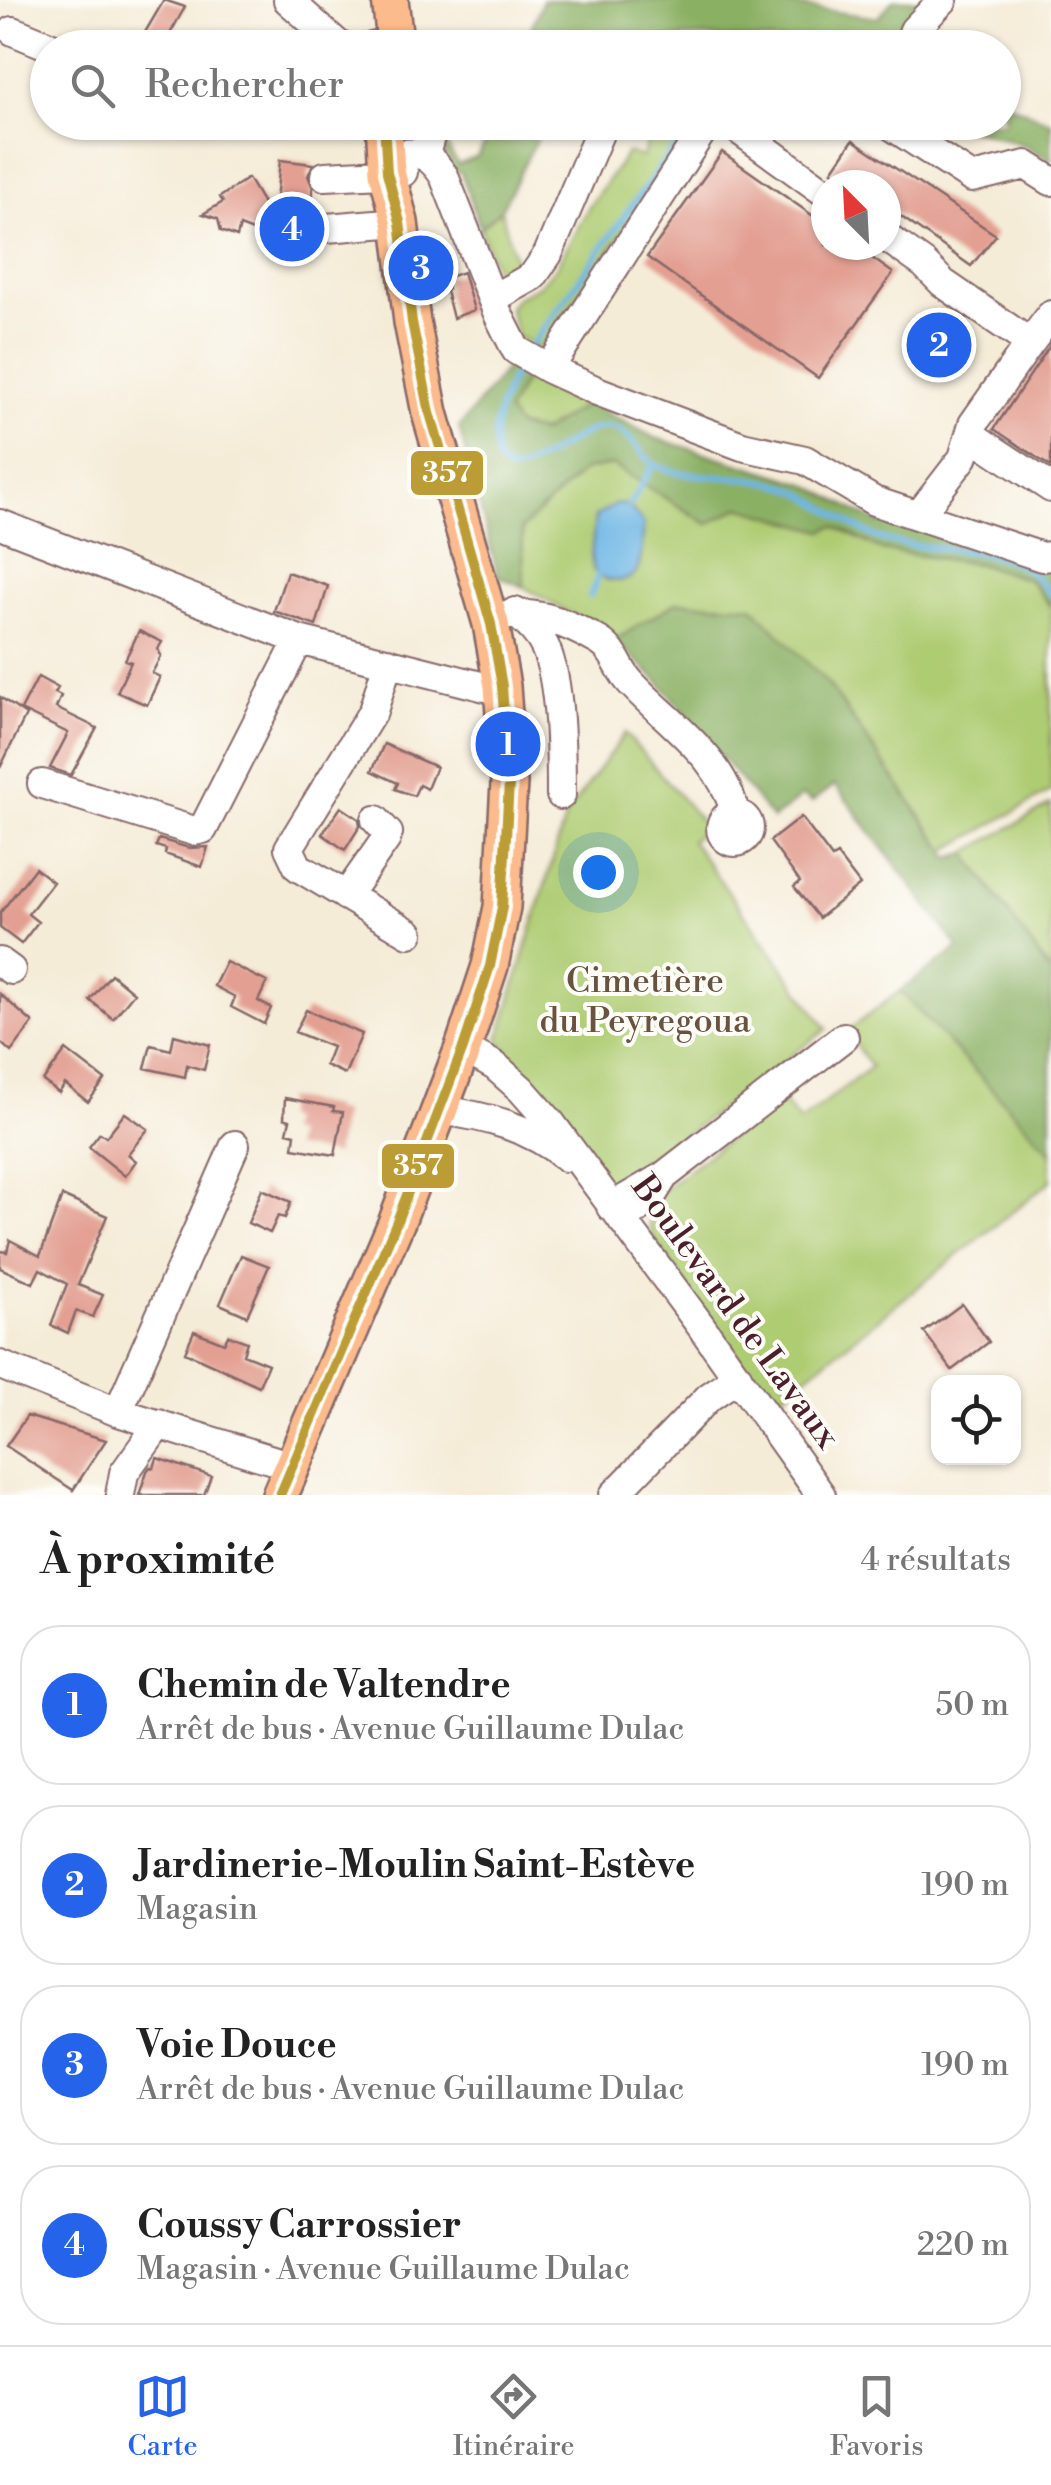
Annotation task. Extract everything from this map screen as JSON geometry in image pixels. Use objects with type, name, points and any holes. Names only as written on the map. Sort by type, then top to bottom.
[{"type":"main road","points":[[385,30],[387,0]]},
{"type":"main road","points":[[286,1481],[439,1110],[490,966],[502,907],[510,783],[502,686],[502,615],[430,414],[412,322],[400,222],[400,150]]},
{"type":"street","points":[[288,0],[322,30]]},
{"type":"street","points":[[914,30],[943,0]]},
{"type":"street","points":[[13,32],[30,39]]},
{"type":"street","points":[[492,299],[533,276],[548,254],[596,140]]},
{"type":"street","points":[[533,360],[695,140]]},
{"type":"street","points":[[752,140],[811,183]]},
{"type":"street","points":[[914,140],[972,178],[1026,165],[1051,180]]},
{"type":"street","points":[[325,176],[400,150],[444,176],[492,299],[533,360],[597,391],[742,446],[804,460],[874,501],[1051,556]]},
{"type":"street","points":[[314,229],[400,222]]},
{"type":"street","points":[[901,248],[943,284],[1030,343]]},
{"type":"street","points":[[919,514],[963,458],[973,424],[1051,315]]},
{"type":"street","points":[[971,435],[1051,488]]},
{"type":"street","points":[[0,524],[298,640],[485,686],[502,686]]},
{"type":"street","points":[[502,615],[534,628],[550,664],[561,750],[561,795]]},
{"type":"street","points":[[502,615],[542,615],[604,644],[629,682],[703,754],[728,790],[735,814]]},
{"type":"street","points":[[42,784],[194,831],[203,829],[298,640]]},
{"type":"street","points":[[388,662],[373,712],[289,848],[298,867],[409,933]]},
{"type":"street","points":[[346,896],[386,840],[388,833],[376,820]]},
{"type":"street","points":[[617,1214],[844,1037]]},
{"type":"street","name":"Boulevard de Lavaux","points":[[462,1048],[495,1066],[536,1106],[738,1376],[821,1495]]},
{"type":"street","points":[[515,1127],[536,1106]]},
{"type":"street","name":"Boulevard de Lavaux","points":[[439,1110],[474,1114],[515,1127],[550,1144],[587,1174]]},
{"type":"street","points":[[118,1412],[234,1145]]},
{"type":"street","points":[[2,1370],[159,1424],[286,1481]]},
{"type":"street","points":[[614,1495],[709,1397],[738,1376]]},
{"type":"street","points":[[120,1495],[124,1473],[159,1424]]},
{"type":"green space","points":[[543,0],[779,0],[777,3],[878,18],[893,0],[924,0],[902,30],[530,30]]},
{"type":"green space","points":[[1021,109],[1051,122],[1051,161],[1008,140],[1021,140]]},
{"type":"green space","points":[[438,140],[444,140],[458,165],[477,157],[487,140],[536,140],[501,210],[480,228],[461,172],[452,170]]},
{"type":"green space","points":[[648,140],[688,140],[540,350],[517,336],[509,308],[556,267],[589,207],[627,153],[642,157]]},
{"type":"green space","points":[[501,210],[518,271],[505,280],[498,277],[480,228]]},
{"type":"green space","points":[[512,361],[529,373],[507,412],[519,427],[542,432],[588,403],[655,438],[806,484],[877,522],[978,541],[1051,564],[1051,607],[1030,580],[979,564],[882,550],[834,526],[823,531],[740,507],[708,524],[612,465],[584,470],[522,528],[524,587],[498,576],[459,428]]},
{"type":"green space","points":[[529,373],[588,403],[542,432],[519,427],[506,413]]},
{"type":"green space","points":[[612,465],[708,524],[740,507],[823,531],[833,526],[882,550],[979,564],[1030,580],[1051,607],[1051,791],[945,851],[828,684],[615,640],[524,587],[522,528],[584,470]]},
{"type":"green space","points":[[677,602],[752,606],[828,684],[950,858],[966,853],[1051,973],[1051,1152],[900,991],[959,948],[835,785],[812,802],[802,796],[773,819],[659,682],[615,640]]},
{"type":"green space","name":"Cimetière du Peyregoua","points":[[625,733],[708,829],[691,840],[827,1029],[611,1191],[499,1039],[566,815]]},
{"type":"green space","points":[[1051,804],[1051,973],[966,853]]},
{"type":"green space","points":[[900,991],[1051,1152],[1051,1181],[769,1406],[654,1240],[651,1211],[658,1193],[781,1099],[800,1122],[871,1067],[846,1032]]},
{"type":"water","points":[[616,504],[628,505],[644,524],[637,571],[620,581],[605,579],[592,565],[595,517]]},
{"type":"building","points":[[164,0],[185,7],[172,30],[146,30]]},
{"type":"building","points":[[853,140],[898,170],[833,170]]},
{"type":"building","points":[[722,152],[811,214],[811,260],[875,260],[893,273],[818,378],[647,257]]},
{"type":"building","points":[[280,160],[313,164],[308,176],[313,188],[312,210],[298,222],[294,256],[273,248],[276,240],[240,226],[237,237],[221,231],[218,219],[203,214],[223,202],[220,197],[248,178],[274,222]]},
{"type":"building","points":[[901,172],[996,235],[971,266],[901,217]]},
{"type":"building","points":[[463,272],[474,310],[453,318],[446,278]]},
{"type":"building","points":[[1051,344],[1051,467],[994,429]]},
{"type":"building","points":[[287,572],[328,586],[316,626],[274,611]]},
{"type":"building","points":[[139,631],[162,642],[158,649],[161,656],[152,673],[160,677],[147,705],[117,692],[131,662],[125,660]]},
{"type":"building","points":[[38,677],[58,688],[55,693],[61,696],[56,708],[97,728],[71,775],[50,768],[68,733],[21,710]]},
{"type":"building","points":[[0,697],[26,715],[0,768]]},
{"type":"building","points":[[384,744],[436,767],[427,789],[419,785],[414,796],[395,789],[398,783],[372,771]]},
{"type":"building","points":[[341,807],[359,819],[360,826],[345,850],[322,834]]},
{"type":"building","points":[[801,817],[832,858],[837,855],[860,885],[819,918],[794,887],[800,882],[770,841]]},
{"type":"building","points":[[159,839],[189,848],[208,847],[202,867],[165,854],[166,849],[156,846]]},
{"type":"building","points":[[35,868],[53,882],[28,914],[38,922],[21,944],[0,928],[0,913]]},
{"type":"building","points":[[226,962],[267,982],[258,1001],[271,1008],[264,1024],[231,1007],[235,997],[214,986]]},
{"type":"building","points":[[111,974],[134,993],[113,1019],[90,1000]]},
{"type":"building","points":[[0,994],[33,1023],[11,1052],[0,1042]]},
{"type":"building","points":[[306,1010],[362,1034],[345,1074],[325,1065],[332,1047],[295,1032]]},
{"type":"building","points":[[174,1035],[210,1045],[204,1070],[187,1065],[185,1077],[145,1068],[151,1045],[171,1050]]},
{"type":"building","points":[[66,1050],[105,1080],[88,1102],[65,1084],[59,1093],[43,1081]]},
{"type":"building","points":[[285,1098],[343,1112],[335,1155],[293,1148],[295,1134],[287,1132],[290,1120],[284,1118]]},
{"type":"building","points":[[125,1113],[148,1129],[128,1154],[136,1161],[125,1176],[89,1147],[100,1133],[106,1137]]},
{"type":"building","points":[[262,1189],[291,1202],[285,1218],[278,1216],[270,1233],[248,1223]]},
{"type":"building","points":[[62,1196],[107,1216],[78,1285],[103,1295],[93,1317],[76,1311],[68,1333],[51,1325],[67,1284],[40,1269],[33,1283],[0,1268],[0,1251],[7,1252],[10,1240],[40,1256]]},
{"type":"building","points":[[241,1255],[269,1266],[247,1316],[220,1304]]},
{"type":"building","points":[[962,1304],[989,1342],[952,1370],[924,1332]]},
{"type":"building","points":[[194,1331],[224,1343],[228,1335],[247,1342],[243,1354],[268,1364],[259,1386],[185,1352]]},
{"type":"building","points":[[27,1416],[106,1440],[73,1490],[6,1446]]},
{"type":"building","points":[[157,1458],[211,1476],[204,1495],[139,1495],[147,1471],[154,1468]]},
{"type":"waterway","points":[[529,349],[679,140]]},
{"type":"waterway","points":[[519,363],[496,424],[498,462],[509,471],[535,462],[586,433],[613,428],[663,468],[781,485],[874,536],[982,554],[1017,564],[1033,574],[1051,595]]},
{"type":"waterway","points":[[625,512],[654,464]]},
{"type":"waterway","points":[[590,596],[601,569]]},
{"type":"transit line","name":"357","points":[[280,1495],[397,1221],[463,1048],[490,966],[502,907],[509,783],[502,686],[491,624],[430,413],[412,322],[400,222],[387,172],[385,140]]},
{"type":"place","name":"Coussy Carrossier","points":[[292,229]]},
{"type":"place","name":"Voie Douce","points":[[421,268]]},
{"type":"place","name":"Jardinerie-Moulin Saint-Estève","points":[[939,345]]},
{"type":"place","name":"Chemin de Valtendre","points":[[508,744]]}]
